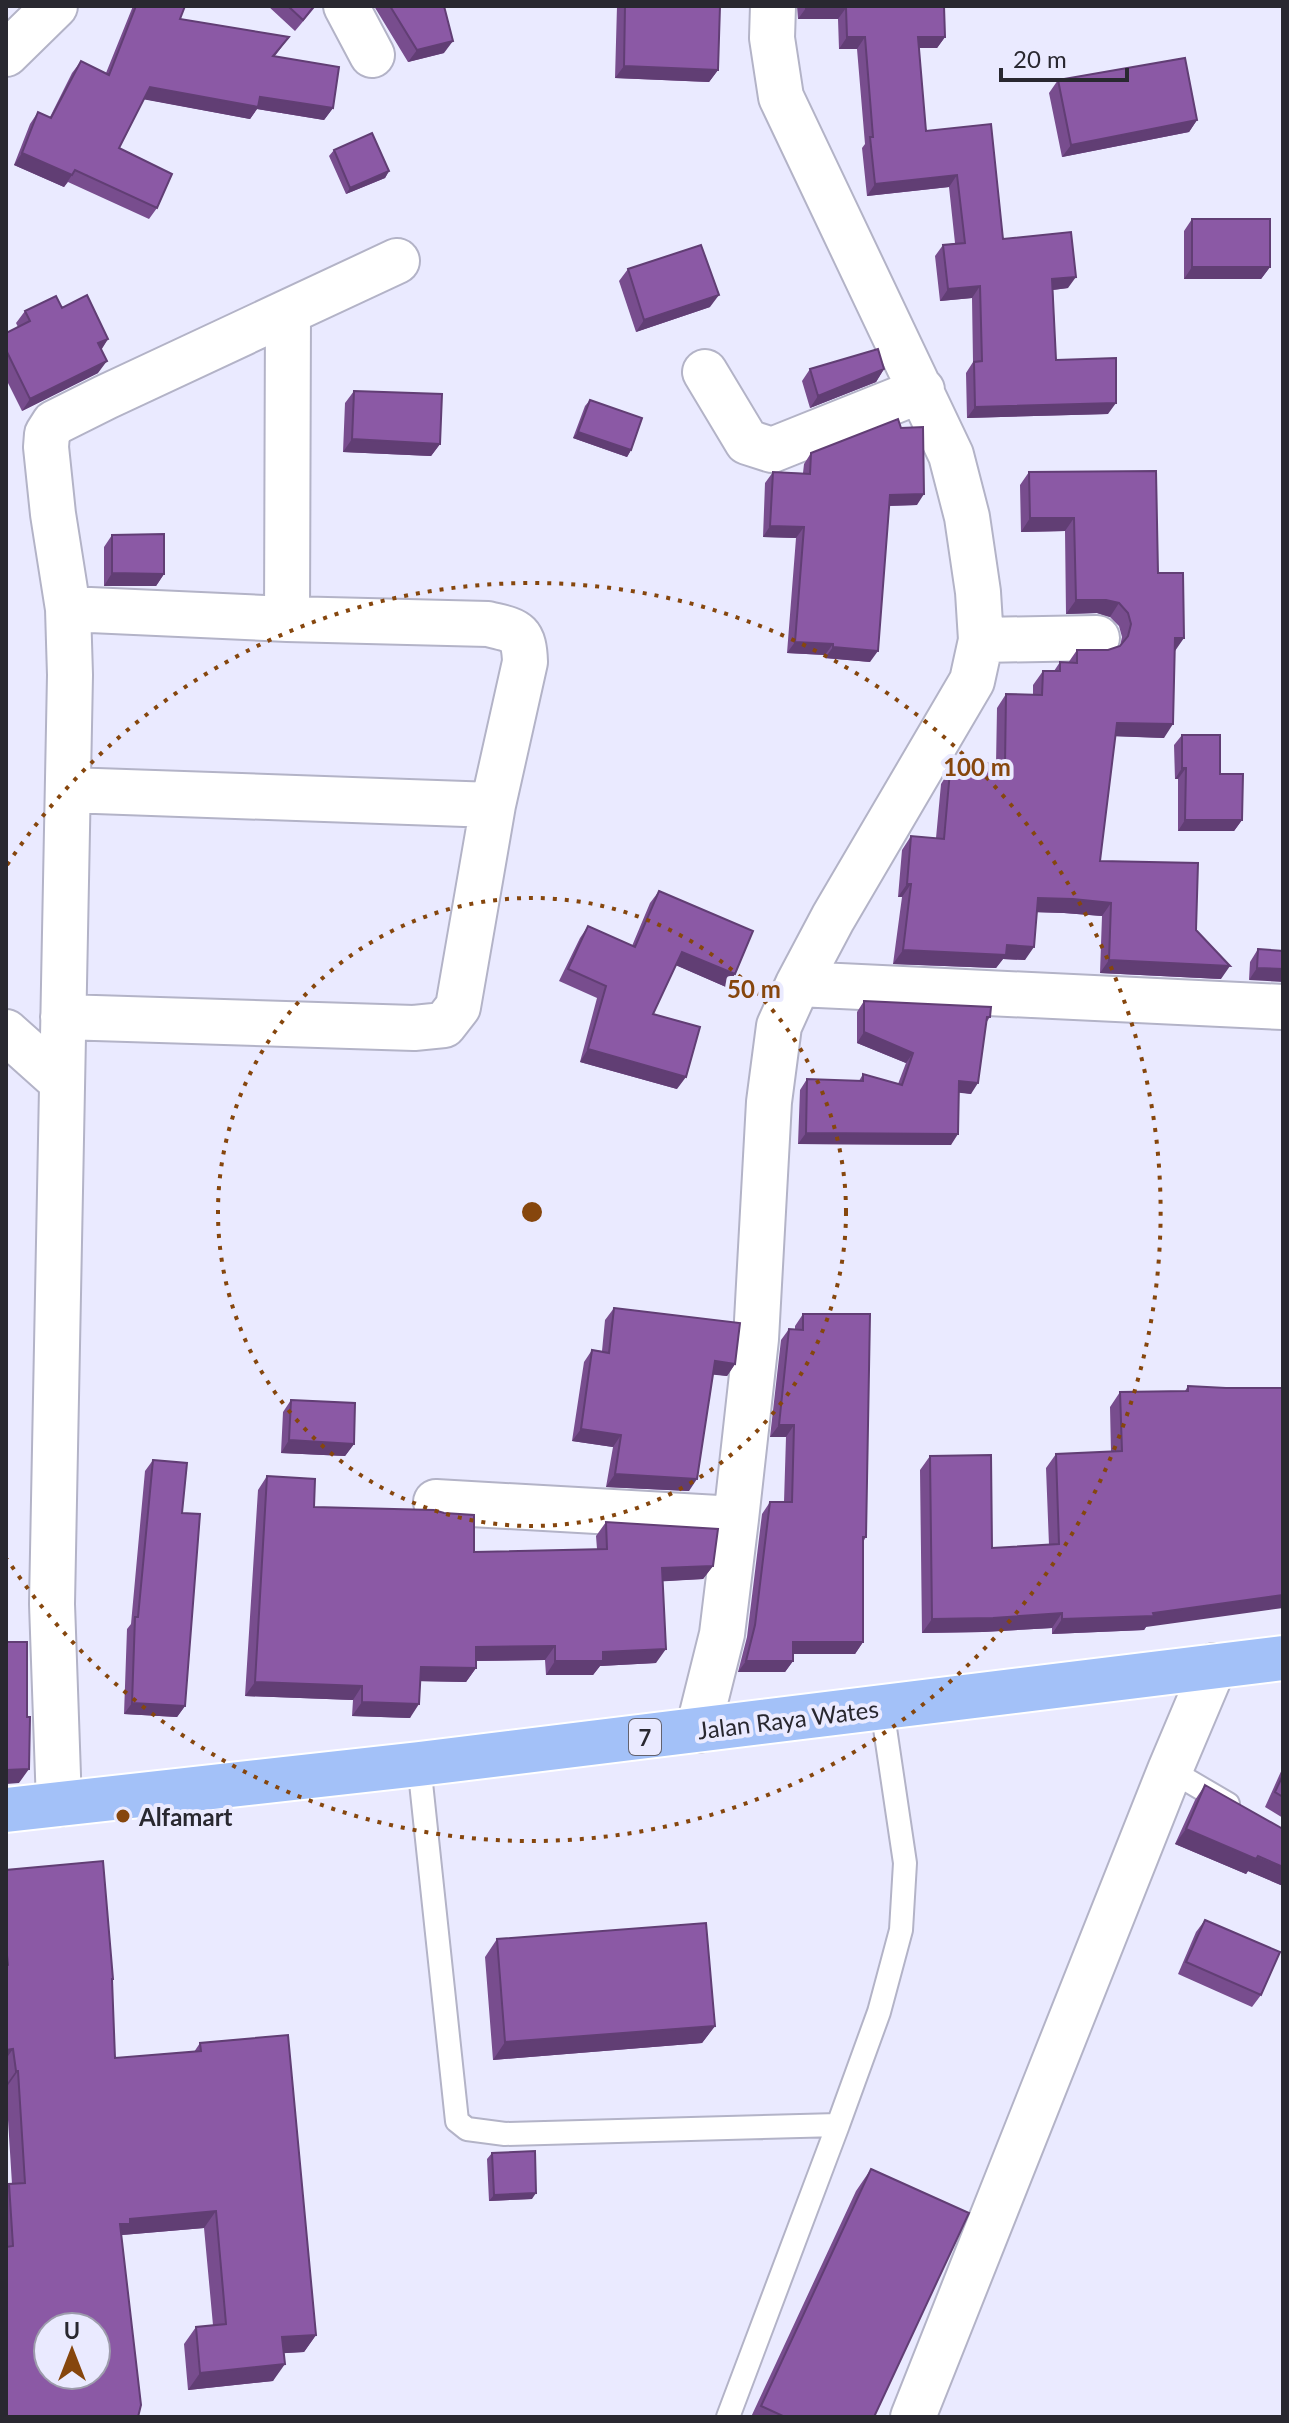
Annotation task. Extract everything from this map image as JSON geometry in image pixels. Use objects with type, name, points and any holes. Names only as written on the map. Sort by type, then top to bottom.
[{"type":"highway","name":"Jalan Raya Wates","points":[[6,1810],[419,1764],[1283,1658]]},
{"type":"street","points":[[6,54],[55,6]]},
{"type":"street","points":[[346,6],[372,55]]},
{"type":"street","points":[[698,1730],[722,1634],[736,1519],[756,1339],[769,1102],[779,1026],[833,918],[972,681],[981,640],[978,592],[967,517],[951,455],[781,97],[772,38],[773,6]]},
{"type":"street","points":[[59,1804],[52,1604],[70,675],[68,609],[53,514],[47,434],[54,423],[106,397],[397,261]]},
{"type":"street","points":[[287,619],[288,312]]},
{"type":"street","points":[[705,372],[747,442],[772,450],[922,390]]},
{"type":"street","points":[[63,1017],[414,1028],[444,1025],[458,1007],[461,995],[493,805],[525,662],[525,643],[520,635],[488,624],[68,609]]},
{"type":"street","points":[[981,640],[1097,638]]},
{"type":"street","points":[[68,790],[493,805]]},
{"type":"street","points":[[798,984],[1283,1007]]},
{"type":"street","points":[[6,1032],[61,1081]]},
{"type":"street","points":[[436,1502],[736,1519]]},
{"type":"street","points":[[913,2417],[1214,1666]]},
{"type":"lane","points":[[728,2417],[879,2012],[901,1930],[905,1863],[882,1708]]},
{"type":"lane","points":[[419,1764],[457,2121],[467,2129],[505,2134],[838,2125]]},
{"type":"lane","points":[[1170,1770],[1247,1814]]},
{"type":"building","points":[[136,6],[185,6],[180,19],[289,37],[273,56],[339,67],[333,108],[260,97],[258,107],[150,87],[119,148],[172,174],[157,208],[75,170],[72,175],[22,153],[38,112],[51,118],[81,61],[109,75]]},
{"type":"building","points":[[288,6],[314,6],[303,20]]},
{"type":"building","points":[[390,6],[444,6],[453,41],[417,50]]},
{"type":"building","points":[[625,6],[720,6],[718,70],[624,66]]},
{"type":"building","points":[[806,6],[944,6],[945,37],[918,37],[926,131],[991,124],[1003,239],[1071,232],[1076,277],[1052,279],[1056,360],[1116,358],[1116,403],[975,407],[974,362],[982,361],[980,286],[948,289],[943,245],[965,243],[957,175],[875,184],[865,37],[847,37],[846,8]]},
{"type":"building","points":[[1185,58],[1197,120],[1071,145],[1058,80]]},
{"type":"building","points":[[372,133],[389,171],[350,188],[334,150]]},
{"type":"building","points":[[1192,219],[1270,219],[1270,267],[1192,267]]},
{"type":"building","points":[[701,245],[719,295],[644,320],[628,269]]},
{"type":"building","points":[[87,295],[108,339],[98,343],[107,361],[30,399],[6,350],[6,333],[30,321],[25,311],[56,296],[62,308]]},
{"type":"building","points":[[878,349],[884,369],[818,396],[810,369]]},
{"type":"building","points":[[354,391],[442,394],[440,444],[352,439]]},
{"type":"building","points":[[590,400],[642,418],[631,450],[578,432]]},
{"type":"building","points":[[898,419],[901,428],[923,427],[924,494],[890,495],[878,651],[795,642],[804,527],[770,526],[773,472],[810,474],[811,453]]},
{"type":"building","points":[[1156,471],[1158,573],[1183,573],[1184,638],[1175,638],[1173,724],[1117,723],[1100,861],[1198,863],[1196,930],[1230,966],[1109,960],[1111,903],[1073,899],[1038,898],[1034,947],[1007,945],[1006,955],[903,950],[911,884],[907,884],[911,836],[944,839],[950,771],[956,760],[1005,765],[1006,694],[1042,695],[1043,671],[1060,671],[1060,662],[1077,663],[1077,650],[1108,650],[1120,646],[1128,636],[1131,624],[1128,613],[1119,603],[1076,600],[1074,518],[1030,518],[1029,472]]},
{"type":"building","points":[[164,534],[164,574],[112,573],[112,535]]},
{"type":"building","points":[[1182,735],[1220,735],[1220,774],[1243,774],[1242,820],[1185,820],[1186,768],[1182,768]]},
{"type":"building","points":[[659,891],[753,931],[735,974],[682,952],[653,1014],[700,1027],[686,1077],[588,1049],[606,986],[568,969],[588,926],[635,947]]},
{"type":"building","points":[[1258,949],[1283,951],[1283,969],[1257,968]]},
{"type":"building","points":[[864,1001],[991,1007],[978,1083],[959,1081],[958,1134],[806,1133],[807,1079],[863,1081],[863,1074],[902,1085],[913,1053],[864,1032]]},
{"type":"building","points":[[614,1308],[740,1323],[735,1364],[715,1361],[697,1479],[615,1474],[621,1435],[581,1429],[592,1350],[609,1353]]},
{"type":"building","points":[[803,1314],[870,1314],[863,1642],[793,1642],[793,1661],[746,1661],[755,1625],[770,1502],[792,1502],[794,1425],[779,1425],[789,1329],[803,1330]]},
{"type":"building","points":[[1188,1386],[1283,1388],[1283,1595],[1153,1613],[1154,1616],[1062,1619],[1062,1613],[932,1619],[930,1456],[991,1455],[992,1548],[1059,1544],[1056,1454],[1122,1451],[1120,1392],[1188,1391]]},
{"type":"building","points":[[291,1400],[355,1403],[354,1444],[289,1440]]},
{"type":"building","points":[[153,1460],[187,1463],[182,1513],[200,1514],[185,1706],[132,1703],[135,1617],[138,1617]]},
{"type":"building","points":[[267,1476],[315,1479],[314,1507],[434,1510],[474,1515],[474,1552],[607,1549],[606,1522],[718,1529],[713,1566],[662,1568],[666,1649],[603,1652],[603,1661],[555,1661],[555,1646],[476,1647],[476,1668],[421,1667],[419,1704],[362,1702],[362,1686],[255,1682]]},
{"type":"building","points":[[6,1642],[27,1642],[29,1769],[6,1770]]},
{"type":"building","points":[[1283,1775],[1283,1797],[1275,1792]]},
{"type":"building","points":[[1205,1785],[1283,1829],[1283,1867],[1186,1829]]},
{"type":"building","points":[[103,1861],[113,1979],[115,2058],[201,2051],[200,2043],[288,2035],[316,2335],[282,2337],[285,2364],[200,2373],[196,2327],[226,2324],[216,2211],[130,2219],[130,2224],[120,2224],[141,2405],[138,2417],[6,2417],[6,2247],[13,2246],[9,2184],[25,2183],[18,2071],[13,2049],[6,2050],[6,1870]]},
{"type":"building","points":[[1205,1920],[1280,1952],[1261,1995],[1186,1962]]},
{"type":"building","points":[[706,1923],[715,2026],[505,2042],[497,1939]]},
{"type":"building","points":[[535,2151],[536,2193],[494,2195],[492,2153]]},
{"type":"building","points":[[871,2169],[969,2213],[874,2417],[785,2417],[761,2406]]},
{"type":"place","name":"Alfamart","points":[[123,1816]]}]
